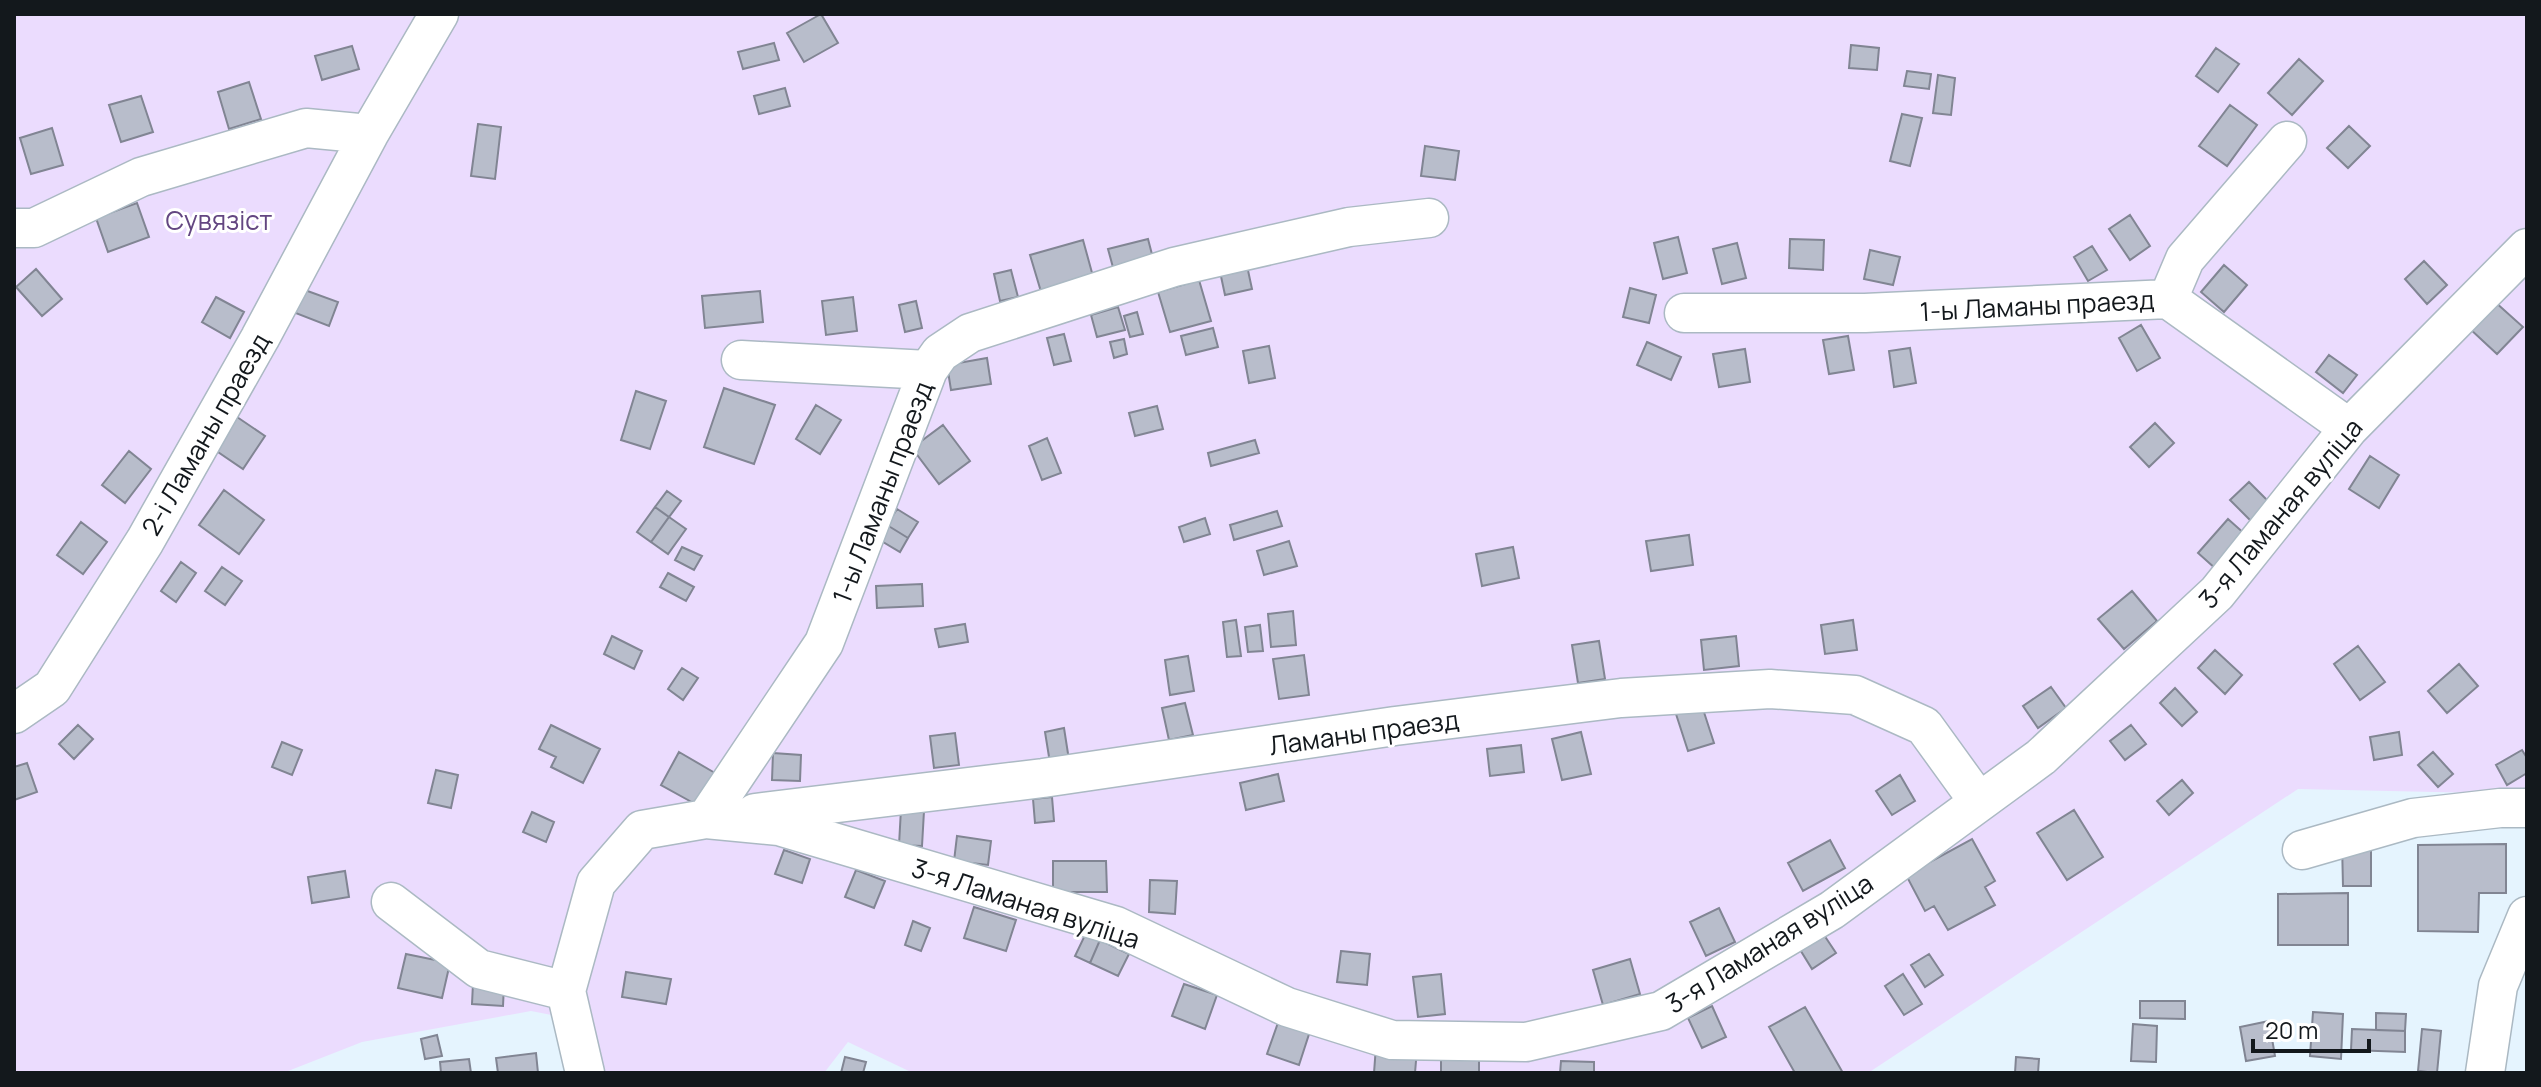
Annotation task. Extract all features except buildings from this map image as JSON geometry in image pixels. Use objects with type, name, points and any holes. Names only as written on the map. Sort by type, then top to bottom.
[{"type":"street","name":"2-і Ламаны праезд","points":[[14,714],[52,688],[145,541],[260,338],[433,18]]},
{"type":"street","points":[[21,234],[141,177],[306,128],[369,134]]},
{"type":"street","points":[[2168,299],[2185,259],[2287,141]]},
{"type":"street","name":"1-ы Ламаны праезд","points":[[706,819],[824,643],[928,370],[940,353],[970,333],[1174,267],[1349,227],[1429,218]]},
{"type":"street","name":"3-я Ламаная вуліца","points":[[566,991],[596,883],[642,830],[706,819],[779,826],[1116,926],[1287,1007],[1392,1040],[1526,1042],[1661,1011],[1832,910],[2041,757],[2217,593],[2349,428],[2527,248]]},
{"type":"street","name":"1-ы Ламаны праезд","points":[[1684,313],[1865,313],[2168,299],[2349,428]]},
{"type":"street","points":[[741,360],[928,370]]},
{"type":"street","name":"Ламаны праезд","points":[[706,819],[1043,778],[1395,726],[1621,698],[1770,689],[1855,695],[1924,726],[1979,802]]},
{"type":"street","points":[[2302,850],[2413,818],[2527,808]]},
{"type":"street","points":[[391,902],[479,969],[566,991],[585,1073]]},
{"type":"street","points":[[2485,1073],[2498,986],[2527,916]]},
{"type":"green space","name":"Сувязіст","points":[[14,14],[2527,14],[2527,794],[2298,789],[1868,1073],[913,1073],[848,1042],[824,1073],[599,1073],[593,1023],[531,1011],[362,1042],[283,1073],[14,1073]]}]
